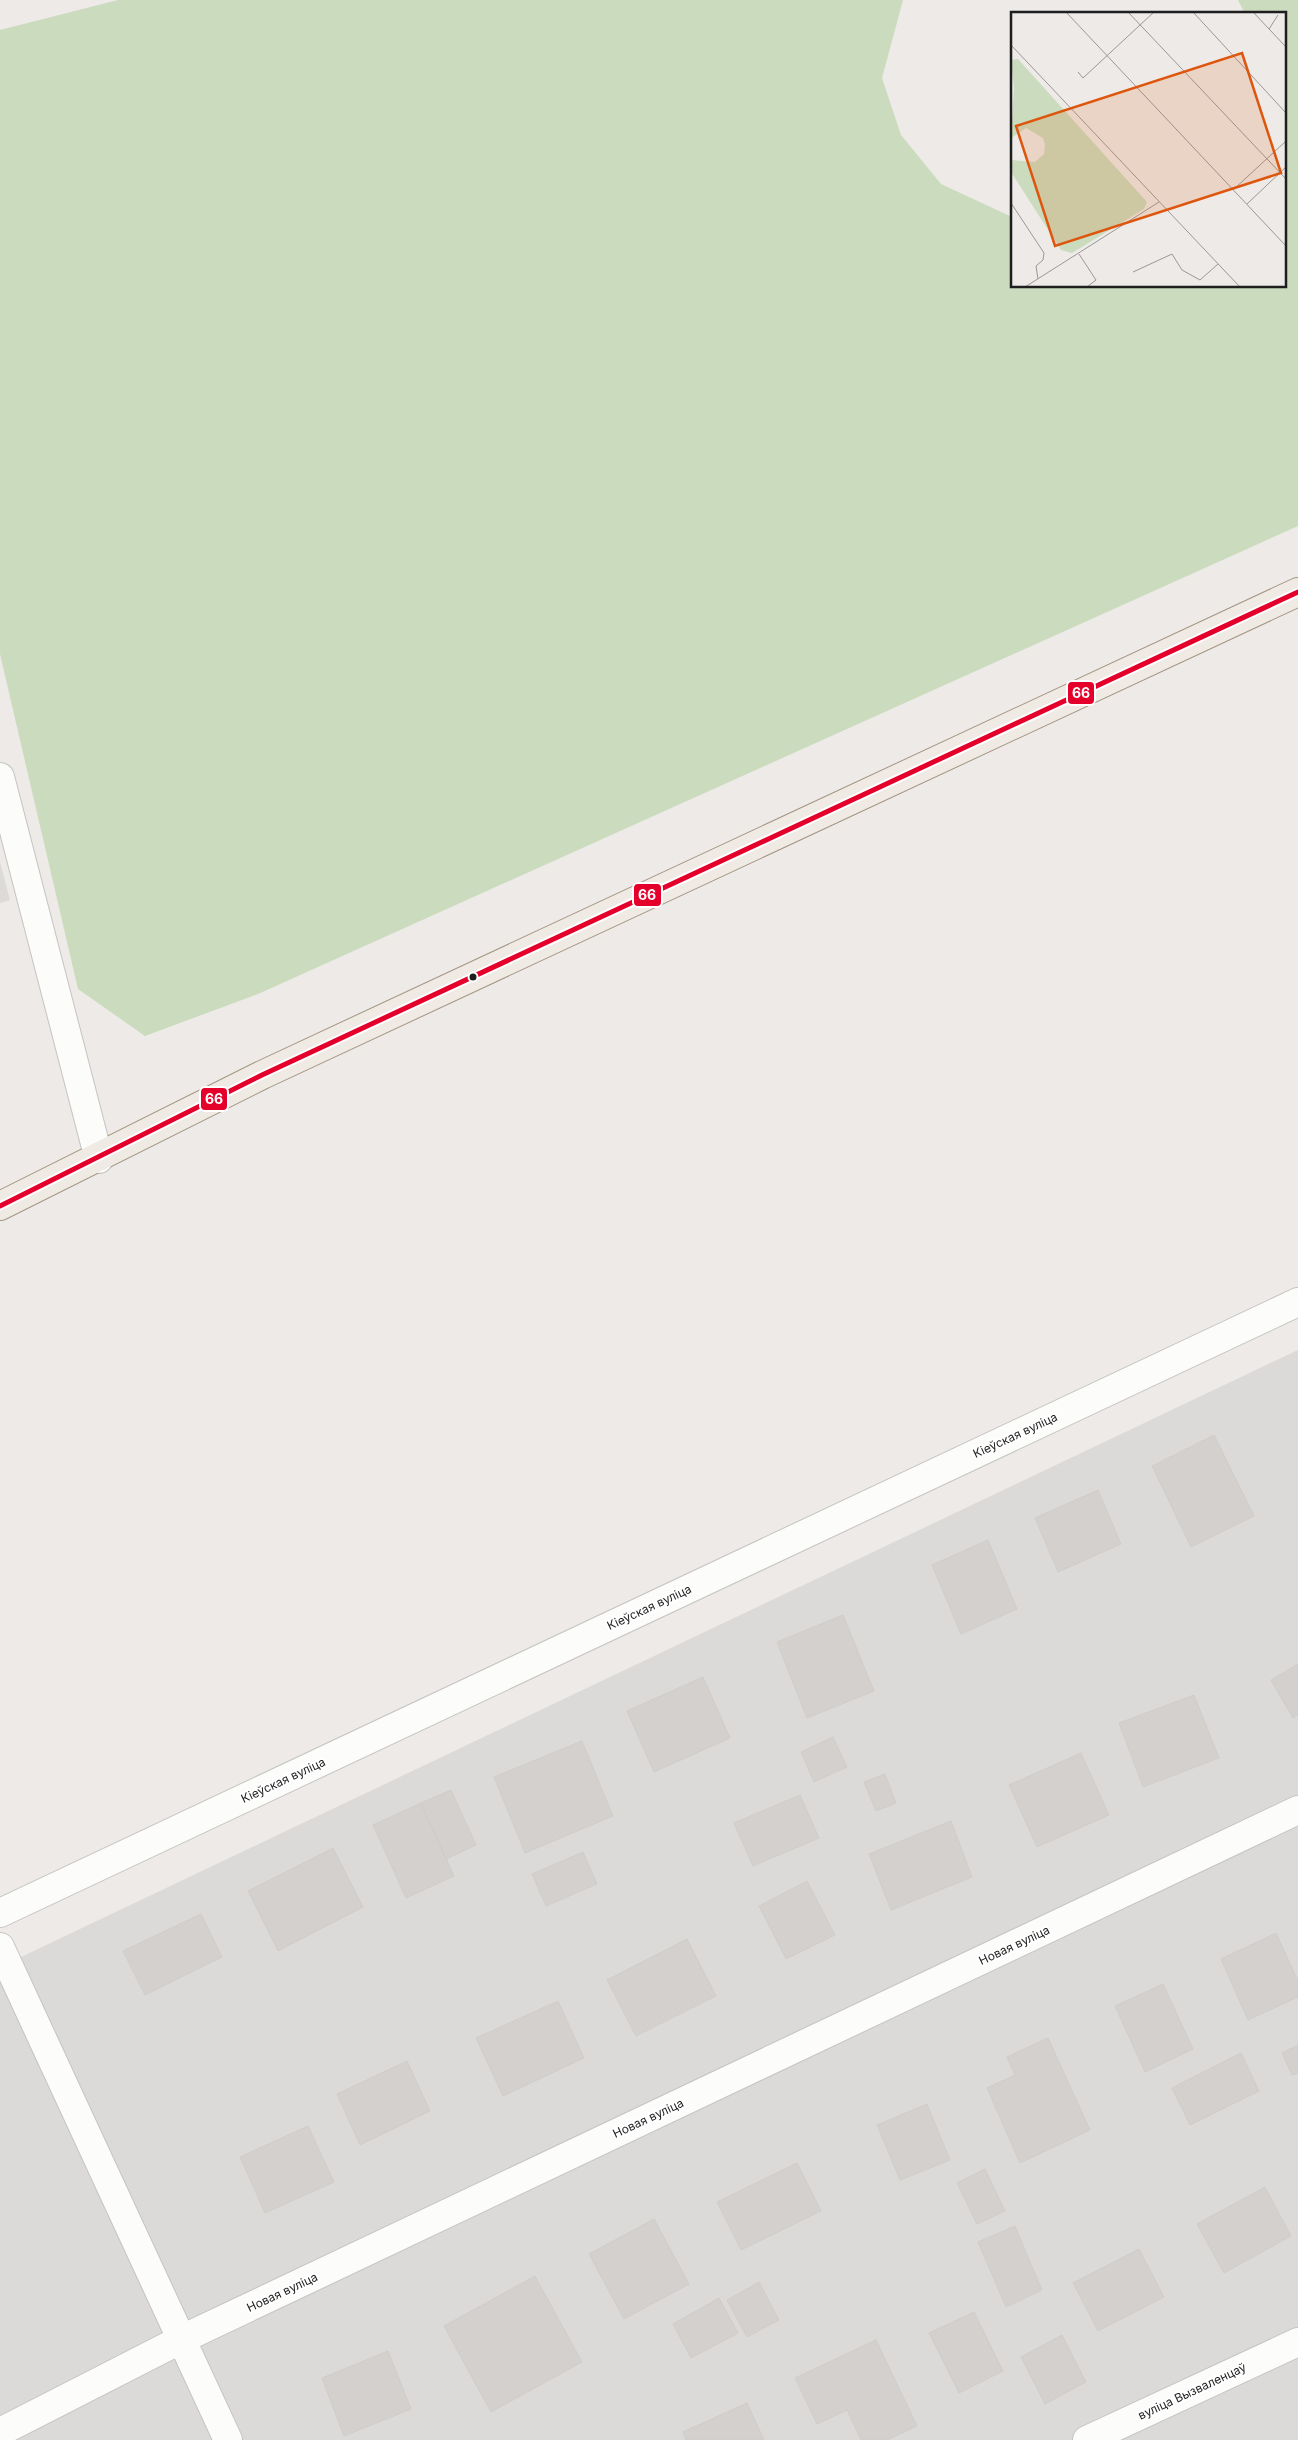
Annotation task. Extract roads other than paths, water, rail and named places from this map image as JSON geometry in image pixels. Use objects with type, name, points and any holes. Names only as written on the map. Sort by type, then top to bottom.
[{"type":"main road","points":[[0,1206],[99,1159],[262,1075],[1298,592]]},
{"type":"street","points":[[0,777],[99,1159]]},
{"type":"street","name":"Кіеўская вуліца","points":[[0,1913],[1298,1302]]},
{"type":"street","name":"Новая вуліца","points":[[4,2430],[182,2339],[1298,1810]]},
{"type":"street","points":[[0,1946],[228,2440]]},
{"type":"street","name":"вуліца Вызваленцаў","points":[[1086,2440],[1298,2342]]}]
